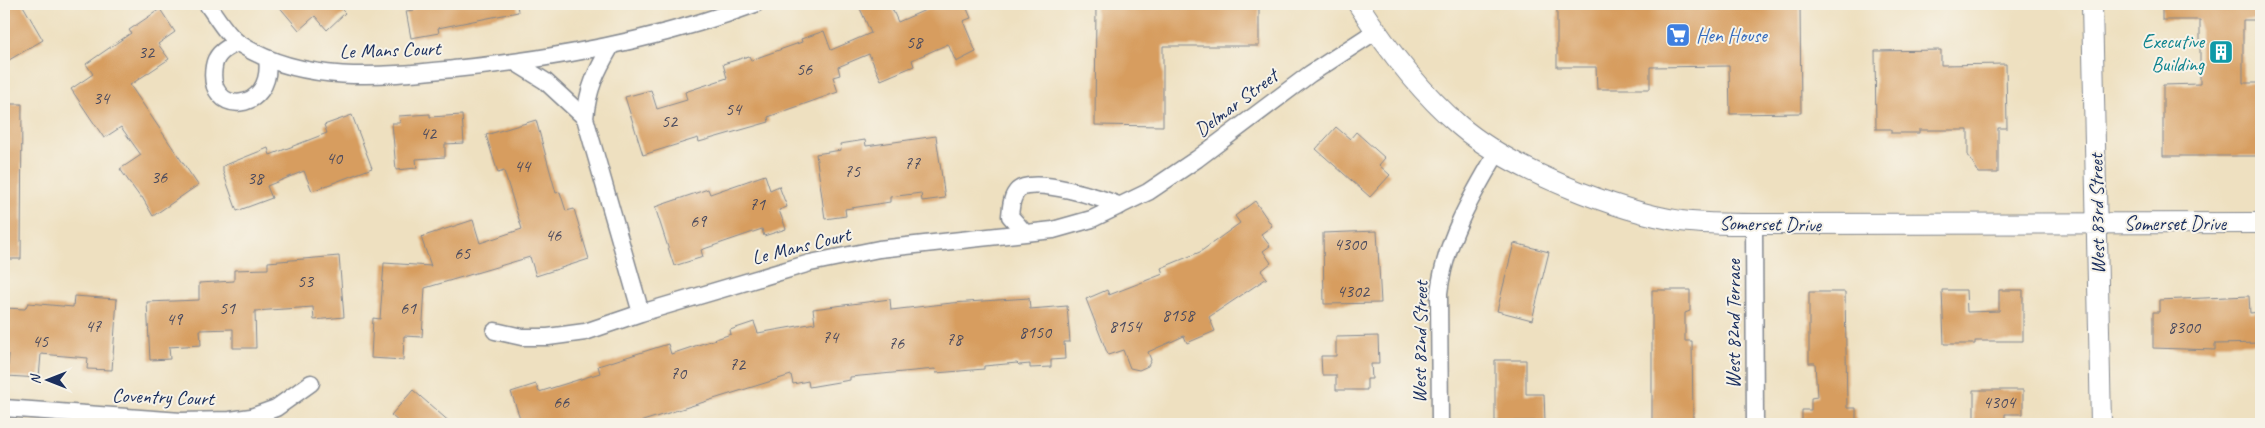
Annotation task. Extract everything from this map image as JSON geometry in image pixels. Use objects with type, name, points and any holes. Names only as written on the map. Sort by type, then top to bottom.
[{"type":"street","name":"Le Mans Court","points":[[207,4],[238,44],[267,58],[314,71],[346,74],[421,72],[516,63],[611,46],[686,26],[755,4]]},
{"type":"street","name":"Somerset Drive","points":[[1358,4],[1376,31],[1411,75],[1460,126],[1497,153],[1582,193],[1632,210],[1681,221],[1754,224],[2261,223]]},
{"type":"street","name":"West 83rd Street","points":[[2092,4],[2101,424]]},
{"type":"street","name":"Delmar Street","points":[[976,239],[1053,230],[1092,219],[1120,206],[1156,186],[1310,74],[1376,31]]},
{"type":"street","points":[[238,44],[222,51],[215,62],[212,76],[215,88],[226,100],[237,103],[248,102],[259,94],[268,80],[267,58]]},
{"type":"street","points":[[611,46],[596,71],[587,94],[585,118],[641,313]]},
{"type":"street","points":[[516,63],[546,81],[585,118]]},
{"type":"street","name":"West 82nd Street","points":[[1440,424],[1439,292],[1441,274],[1448,250],[1463,213],[1497,153]]},
{"type":"street","points":[[1025,233],[1010,216],[1011,202],[1018,190],[1032,184],[1098,196],[1120,206]]},
{"type":"street","name":"West 82nd Terrace","points":[[1754,224],[1755,424]]},
{"type":"street","name":"Le Mans Court","points":[[495,331],[522,337],[548,337],[585,332],[641,313],[810,262],[879,249],[976,239]]},
{"type":"street","name":"Coventry Court","points":[[4,408],[181,421],[230,420],[251,417],[276,408],[311,383]]},
{"type":"building","points":[[4,4],[22,4],[43,40],[4,63]]},
{"type":"building","points":[[277,4],[336,4],[345,13],[327,30],[315,16],[299,30]]},
{"type":"building","points":[[413,4],[517,4],[518,12],[438,28],[439,33],[411,38],[406,11],[414,10]]},
{"type":"building","points":[[858,4],[890,4],[898,22],[930,8],[928,4],[965,4],[971,18],[963,21],[976,52],[956,62],[948,44],[912,60],[914,66],[881,80],[869,54],[838,67],[840,75],[833,77],[838,92],[768,117],[769,122],[699,142],[698,138],[643,155],[625,97],[651,90],[657,109],[687,100],[685,92],[727,78],[723,64],[749,56],[751,60],[802,42],[801,39],[824,31],[831,50],[871,33]]},
{"type":"building","points":[[1096,4],[1259,4],[1259,46],[1163,46],[1163,126],[1095,125]]},
{"type":"building","name":"Hen House","points":[[1557,4],[1800,4],[1801,113],[1730,114],[1729,66],[1650,67],[1650,89],[1597,89],[1596,67],[1557,67]]},
{"type":"building","name":"Executive Building","points":[[2162,4],[2261,4],[2261,20],[2243,20],[2243,83],[2261,83],[2261,156],[2163,156],[2163,85],[2200,84],[2200,20],[2162,20]]},
{"type":"building","points":[[160,9],[175,32],[158,44],[169,59],[130,85],[198,185],[153,216],[142,197],[140,197],[120,169],[141,155],[121,127],[104,138],[71,89],[93,74],[86,64],[131,33],[129,30]]},
{"type":"building","points":[[1941,50],[1941,65],[2006,64],[2007,128],[1998,128],[1998,173],[1979,173],[1968,155],[1968,130],[1919,130],[1919,133],[1891,133],[1891,129],[1876,129],[1875,51]]},
{"type":"building","points":[[4,104],[22,104],[21,259],[4,259]]},
{"type":"building","points":[[430,114],[430,117],[462,115],[464,143],[445,144],[445,157],[416,159],[417,168],[396,170],[392,123],[400,123],[399,116]]},
{"type":"building","points":[[352,115],[372,168],[312,191],[304,171],[267,186],[272,198],[237,211],[223,172],[223,166],[268,148],[270,155],[327,133],[324,125]]},
{"type":"building","points":[[536,120],[556,193],[560,192],[566,211],[574,209],[589,259],[536,276],[530,257],[425,288],[422,337],[404,336],[403,360],[371,358],[373,318],[380,319],[384,263],[431,266],[421,237],[473,220],[480,243],[522,229],[504,171],[498,173],[486,135]]},
{"type":"building","points":[[1336,127],[1350,139],[1356,132],[1385,158],[1379,165],[1390,175],[1370,197],[1316,149]]},
{"type":"building","points":[[936,136],[945,198],[922,201],[921,193],[890,197],[890,202],[845,209],[846,216],[825,219],[816,154],[841,150],[840,144],[865,140],[866,146]]},
{"type":"building","points":[[765,175],[770,190],[779,186],[787,207],[779,210],[786,229],[764,236],[762,229],[701,250],[703,257],[674,266],[655,207],[708,189],[710,194]]},
{"type":"building","points":[[1255,201],[1272,226],[1261,234],[1270,246],[1263,251],[1271,263],[1261,271],[1267,278],[1209,317],[1215,331],[1187,343],[1184,336],[1148,352],[1151,360],[1148,366],[1139,370],[1130,368],[1123,350],[1108,355],[1086,299],[1107,290],[1109,295],[1163,274],[1161,268],[1200,252],[1240,223],[1235,216]]},
{"type":"building","points":[[1377,231],[1381,303],[1324,304],[1323,233]]},
{"type":"building","points":[[1514,243],[1549,252],[1532,320],[1497,311]]},
{"type":"building","points":[[339,256],[344,317],[314,320],[313,307],[255,311],[256,348],[233,348],[233,329],[200,330],[201,345],[169,347],[170,359],[150,360],[147,302],[199,300],[199,283],[234,281],[234,270],[268,269],[268,262]]},
{"type":"building","points":[[1652,290],[1690,290],[1690,311],[1685,313],[1685,341],[1692,341],[1693,419],[1681,419],[1681,424],[1652,424]]},
{"type":"building","points":[[1942,290],[1966,290],[1967,312],[1999,311],[1999,290],[2023,290],[2023,341],[1975,341],[1975,344],[1944,344]]},
{"type":"building","points":[[1809,292],[1845,292],[1847,408],[1856,408],[1856,424],[1802,424],[1802,410],[1811,410],[1811,398],[1817,397],[1815,363],[1809,363]]},
{"type":"building","points":[[74,296],[117,299],[112,370],[87,369],[88,358],[41,354],[39,378],[7,376],[9,355],[4,355],[4,308],[25,309],[28,303],[73,307]]},
{"type":"building","points":[[2249,296],[2250,313],[2261,312],[2261,343],[2215,344],[2215,350],[2153,348],[2153,312],[2159,312],[2159,300]]},
{"type":"building","points":[[1029,298],[1030,309],[1067,306],[1070,342],[1064,342],[1065,359],[1051,360],[1051,367],[1030,368],[1030,364],[1019,365],[1017,363],[984,366],[984,369],[936,373],[935,369],[850,377],[850,380],[809,387],[808,381],[793,384],[791,375],[633,424],[522,424],[511,392],[536,384],[539,392],[600,373],[598,366],[668,344],[671,354],[731,334],[730,330],[754,322],[758,333],[815,323],[813,309],[890,299],[891,310],[952,303]]},
{"type":"building","points":[[1378,336],[1379,364],[1371,364],[1372,379],[1367,379],[1367,390],[1336,390],[1336,375],[1322,375],[1321,356],[1336,356],[1336,337]]},
{"type":"building","points":[[1495,360],[1526,360],[1526,394],[1544,394],[1545,421],[1495,421]]},
{"type":"building","points":[[413,390],[452,424],[401,424],[391,415]]},
{"type":"building","points":[[1974,390],[2023,390],[2023,414],[2005,414],[2005,424],[1974,424]]},
{"type":"place","name":"Hen House","points":[[1678,35]]},
{"type":"place","name":"Executive Building","points":[[2221,52]]}]
